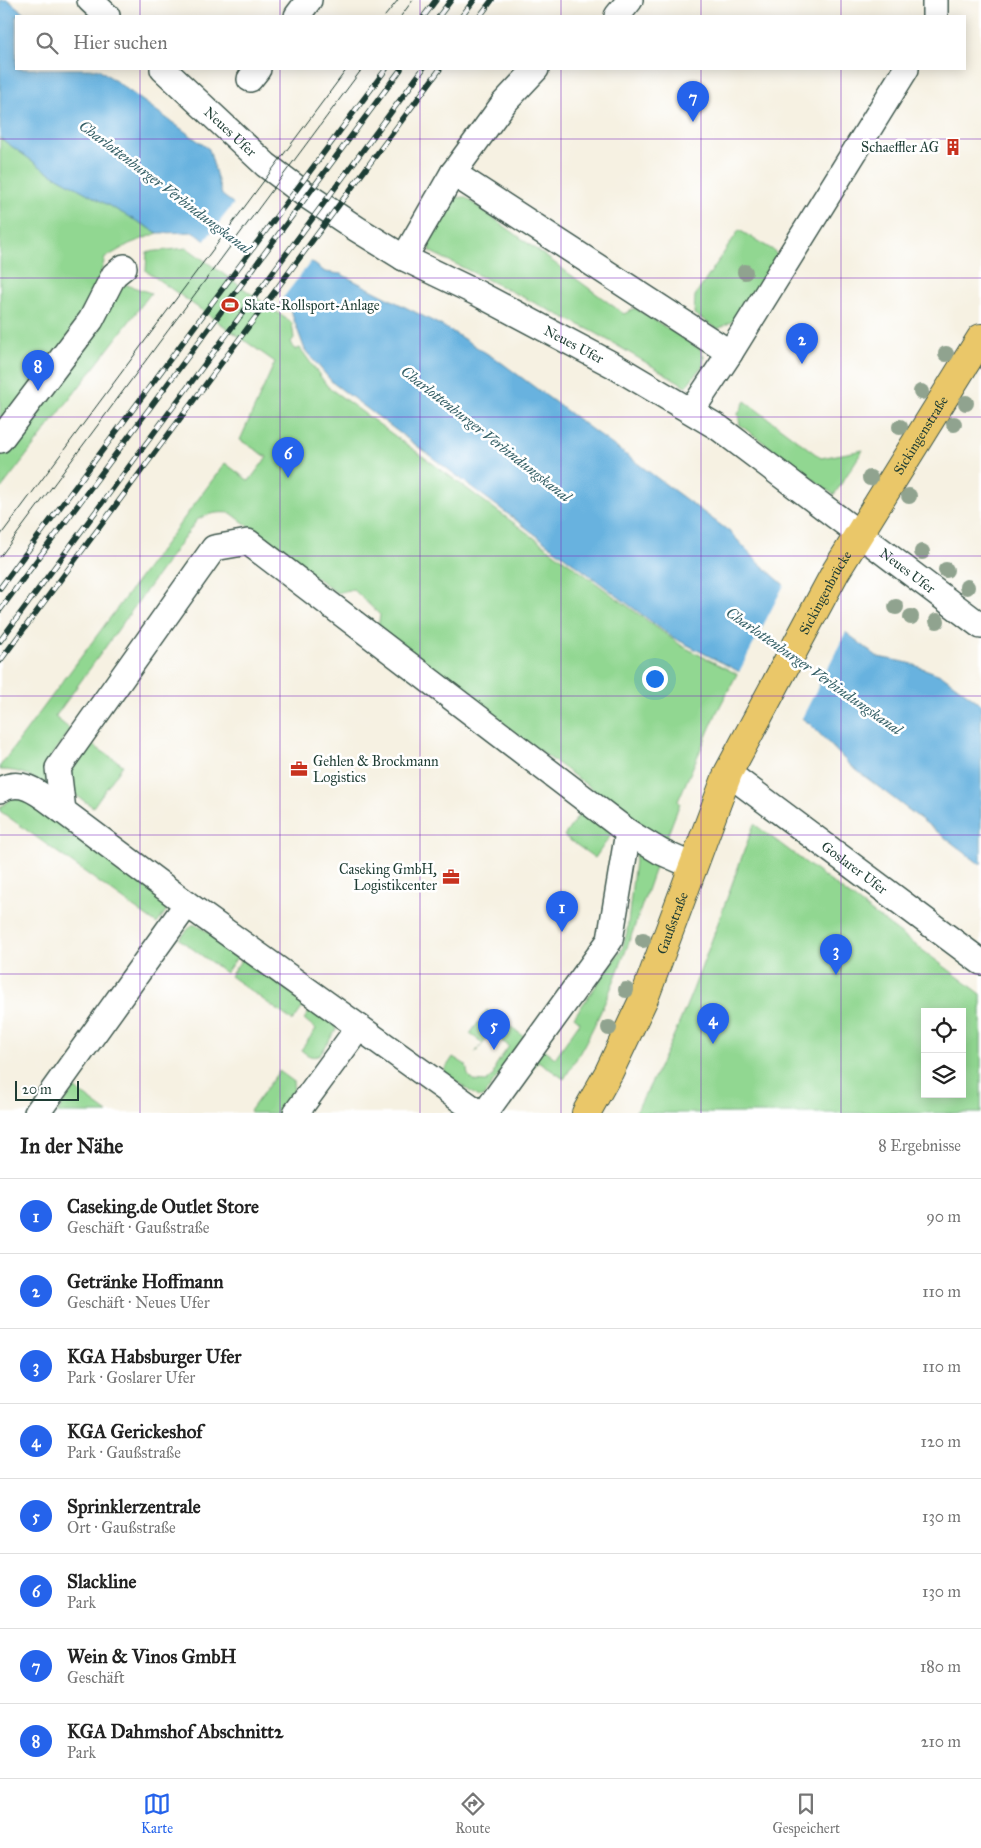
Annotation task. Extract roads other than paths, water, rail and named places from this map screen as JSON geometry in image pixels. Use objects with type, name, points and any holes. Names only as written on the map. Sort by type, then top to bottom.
[{"type":"main road","name":"Sickingenstraße","points":[[858,534],[981,338]]},
{"type":"main road","name":"Sickingenbrücke","points":[[751,730],[836,571],[858,534]]},
{"type":"main road","name":"Gaußstraße","points":[[586,1113],[609,1072],[642,1004],[728,773],[751,730]]},
{"type":"street","points":[[90,0],[106,15]]},
{"type":"street","points":[[298,15],[309,0]]},
{"type":"street","points":[[618,15],[630,0]]},
{"type":"street","points":[[935,0],[935,15]]},
{"type":"street","name":"Neues Ufer","points":[[164,70],[266,165],[306,195],[404,258],[540,325],[692,410],[719,428],[981,626]]},
{"type":"street","points":[[404,258],[454,173],[504,103],[535,70]]},
{"type":"street","points":[[692,410],[730,353],[905,70]]},
{"type":"street","points":[[454,173],[730,353]]},
{"type":"street","points":[[0,440],[90,320],[114,275],[124,267]]},
{"type":"street","points":[[63,812],[58,768],[214,548],[248,542],[628,832],[661,852],[693,866]]},
{"type":"street","name":"Goslarer Ufer","points":[[728,773],[981,962]]},
{"type":"street","points":[[0,790],[14,784],[26,786],[479,1113]]},
{"type":"street","points":[[485,1113],[610,940],[628,832]]},
{"type":"street","points":[[37,1113],[187,904]]},
{"type":"street","points":[[296,1113],[359,1027]]},
{"type":"water","name":"Charlottenburger Verbindungskanal","points":[[0,0],[8,0],[27,15],[15,15],[15,70],[100,70],[209,149],[222,195],[325,272],[341,274],[448,329],[502,363],[730,532],[758,562],[784,585],[878,657],[909,663],[943,676],[981,704],[981,865],[851,766],[811,725],[740,672],[672,637],[333,383],[305,350],[290,309],[194,232],[158,233],[45,170],[0,138]]},
{"type":"tram line","points":[[386,15],[398,0]]},
{"type":"tram line","points":[[402,15],[413,0]]},
{"type":"tram line","points":[[0,536],[346,70]]},
{"type":"tram line","points":[[0,557],[361,70]]},
{"type":"railway","points":[[425,15],[436,0]]},
{"type":"railway","points":[[440,15],[451,0]]},
{"type":"railway","points":[[463,15],[474,0]]},
{"type":"railway","points":[[481,15],[492,0]]},
{"type":"railway","points":[[0,588],[385,70]]},
{"type":"railway","points":[[0,610],[400,70]]},
{"type":"railway","points":[[0,641],[422,70]]},
{"type":"railway","points":[[0,661],[439,70]]},
{"type":"place","name":"Wein & Vinos GmbH","points":[[693,122]]},
{"type":"place","name":"Schaeffler AG","points":[[953,147]]},
{"type":"place","name":"Skate-Rollsport-Anlage","points":[[230,305]]},
{"type":"place","name":"Getränke Hoffmann","points":[[802,364]]},
{"type":"place","name":"KGA Dahmshof Abschnitt2","points":[[38,391]]},
{"type":"place","name":"Slackline","points":[[288,478]]},
{"type":"place","name":"Gehlen & Brockmann Logistics","points":[[299,769]]},
{"type":"place","name":"Caseking GmbH, Logistikcenter","points":[[451,877]]},
{"type":"place","name":"Caseking.de Outlet Store","points":[[562,932]]},
{"type":"place","name":"KGA Habsburger Ufer","points":[[836,975]]},
{"type":"place","name":"KGA Gerickeshof","points":[[713,1044]]},
{"type":"place","name":"Sprinklerzentrale","points":[[494,1050]]}]
